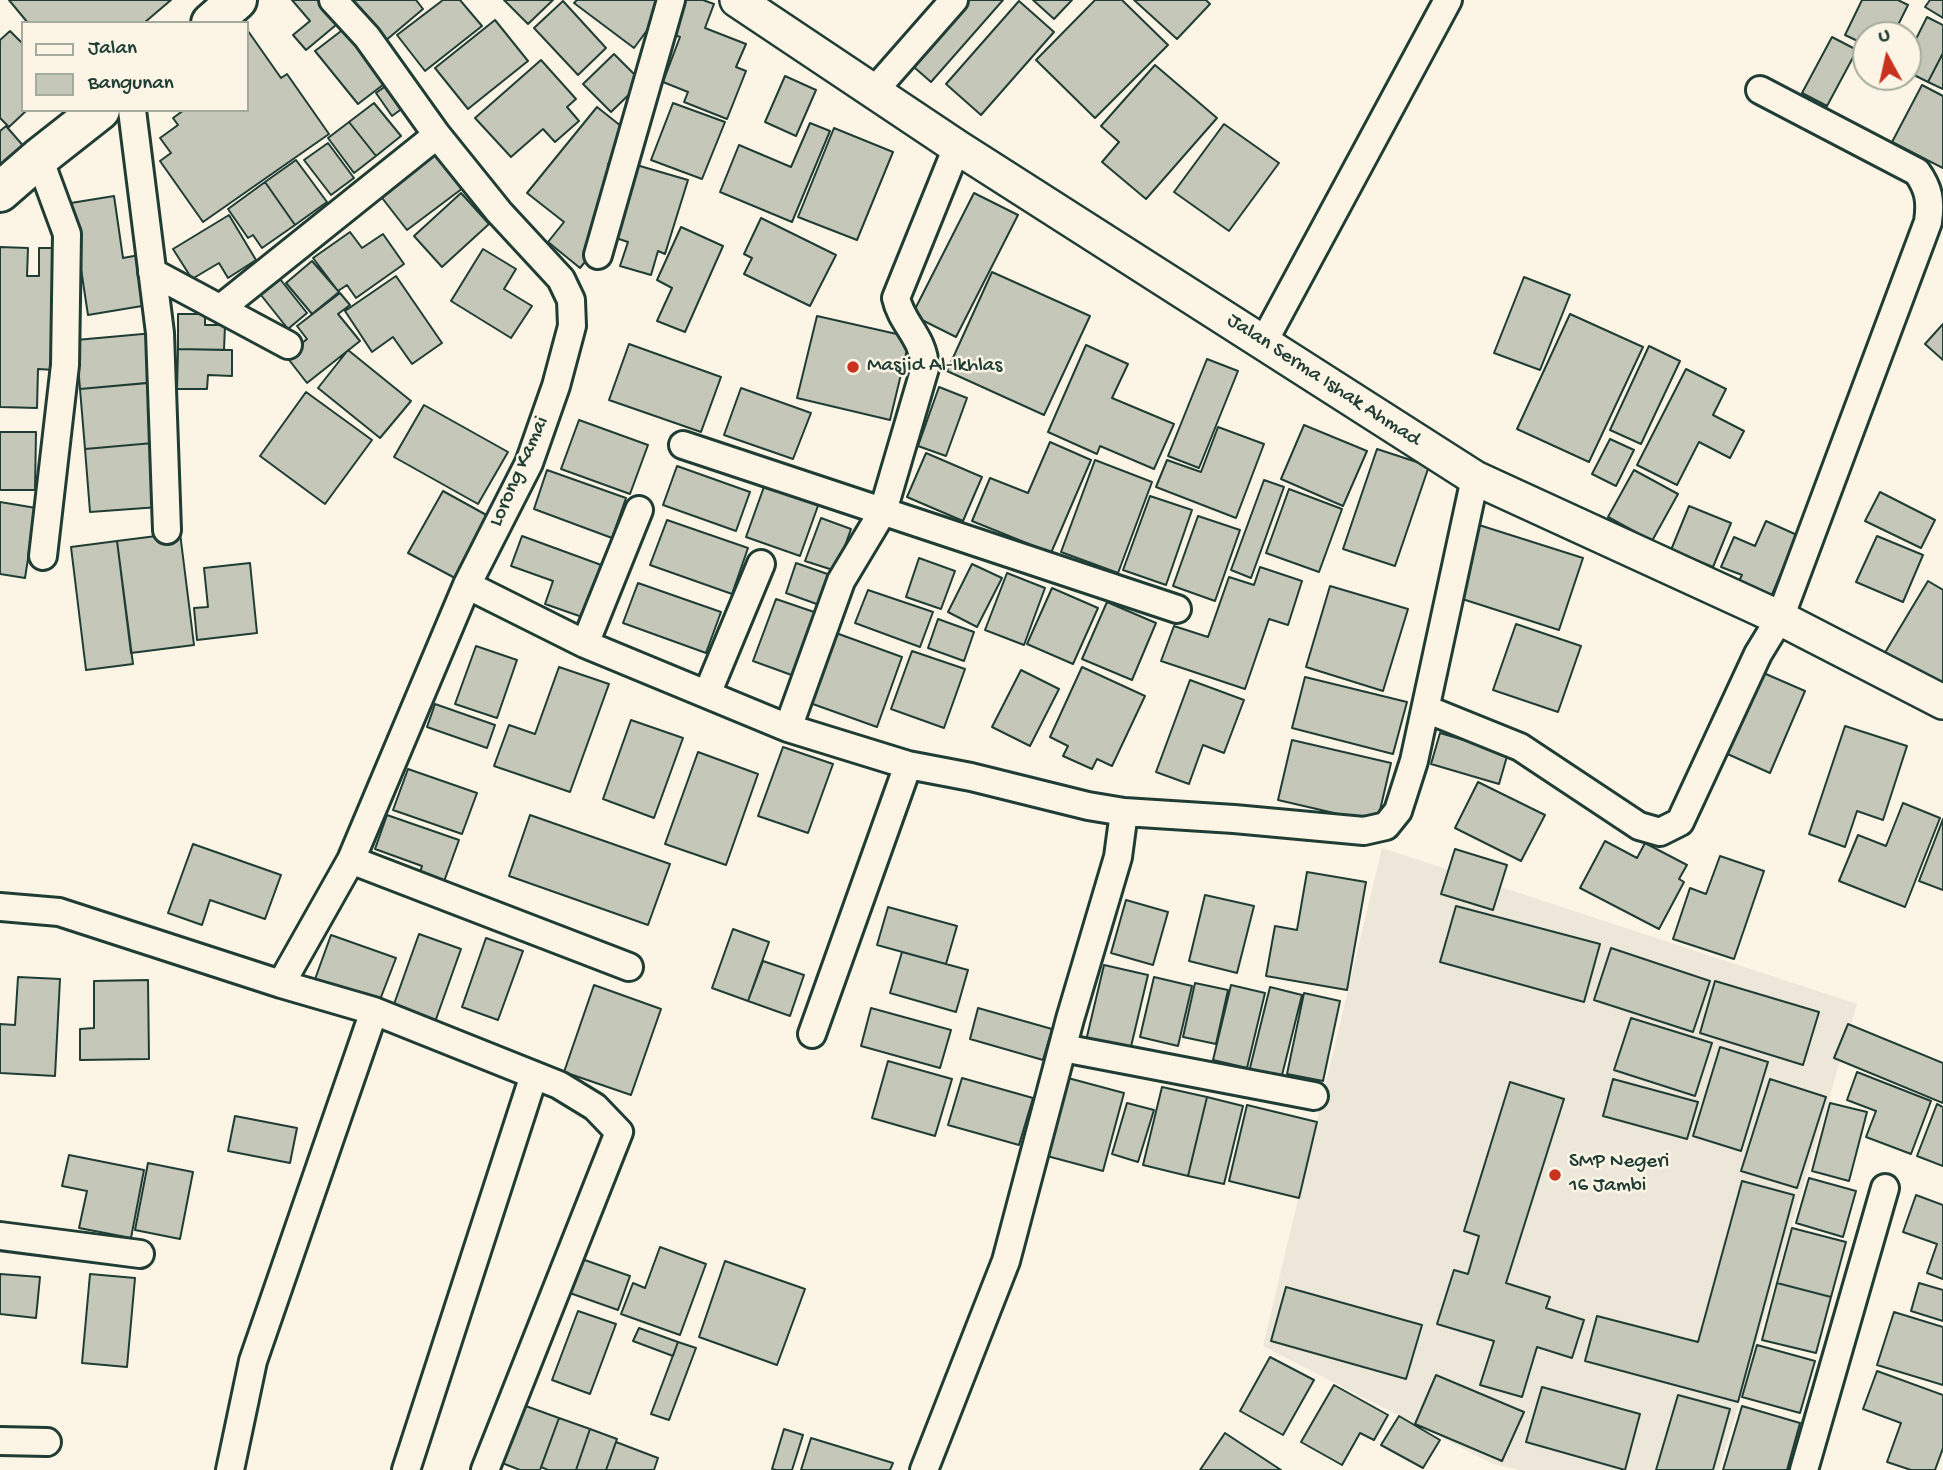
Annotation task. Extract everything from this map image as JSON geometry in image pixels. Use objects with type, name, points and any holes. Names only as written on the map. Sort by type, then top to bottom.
[{"type":"main road","points":[[213,21],[237,0]]},
{"type":"main road","points":[[0,191],[97,112]]},
{"type":"street","name":"Lorong Kamai","points":[[281,984],[351,860],[467,585],[530,463],[556,386],[572,326],[571,300],[561,279],[499,212],[437,135],[367,37],[333,0]]},
{"type":"street","points":[[598,255],[671,0]]},
{"type":"street","name":"Jalan Serma Ishak Ahmad","points":[[737,0],[957,147],[1475,478],[1780,618],[1943,702]]},
{"type":"street","points":[[874,91],[954,0]]},
{"type":"street","points":[[1263,343],[1445,1]]},
{"type":"street","points":[[1426,709],[1520,747],[1639,826],[1660,832],[1680,822],[1758,654],[1780,618],[1928,222],[1931,201],[1927,186],[1917,172],[1760,90]]},
{"type":"street","points":[[132,112],[160,333],[167,530]]},
{"type":"street","points":[[221,309],[437,135]]},
{"type":"street","points":[[788,728],[841,581],[883,511],[925,368],[925,355],[920,341],[899,311],[896,298],[957,147]]},
{"type":"street","points":[[39,158],[67,234],[65,365],[43,556]]},
{"type":"street","points":[[152,272],[288,345]]},
{"type":"street","points":[[683,445],[1177,609]]},
{"type":"street","points":[[467,585],[585,645],[788,728],[908,765],[1124,812],[1364,831],[1386,826],[1398,811],[1414,761],[1475,478]]},
{"type":"street","points":[[585,645],[639,510]]},
{"type":"street","points":[[707,694],[761,564]]},
{"type":"street","points":[[812,1034],[908,765]]},
{"type":"street","points":[[923,1470],[1006,1261],[1118,857],[1124,812]]},
{"type":"street","points":[[351,860],[629,967]]},
{"type":"street","points":[[0,906],[59,912],[281,984],[374,1011],[559,1085],[595,1107],[619,1132],[485,1470]]},
{"type":"street","points":[[230,1470],[253,1361],[374,1011]]},
{"type":"street","points":[[1063,1048],[1314,1096]]},
{"type":"street","points":[[406,1470],[534,1075]]},
{"type":"street","points":[[1809,1469],[1885,1188]]},
{"type":"street","points":[[0,1236],[140,1254]]},
{"type":"street","points":[[0,1441],[47,1442]]},
{"type":"shaded area","name":"SMP Negeri 16 Jambi","points":[[1382,848],[1857,1004],[1719,1470],[1519,1470],[1493,1464],[1263,1346]]},
{"type":"building","points":[[9,0],[171,0],[146,21],[26,21]]},
{"type":"building","points":[[292,0],[325,0],[342,20],[306,50],[293,35],[310,21]]},
{"type":"building","points":[[349,0],[416,0],[423,9],[384,42]]},
{"type":"building","points":[[443,0],[460,0],[482,26],[425,71],[397,35]]},
{"type":"building","points":[[504,0],[553,0],[528,24]]},
{"type":"building","points":[[577,0],[668,2],[634,48],[574,3]]},
{"type":"building","points":[[686,0],[703,0],[714,4],[705,28],[746,44],[736,67],[746,71],[727,119],[684,102],[688,92],[663,82],[680,37],[672,34]]},
{"type":"building","points":[[960,0],[1003,0],[931,82],[907,61]]},
{"type":"building","points":[[1033,0],[1072,0],[1054,19]]},
{"type":"building","points":[[1095,0],[1122,0],[1168,45],[1095,118],[1036,60]]},
{"type":"building","points":[[1134,0],[1206,0],[1210,4],[1177,39]]},
{"type":"building","points":[[1862,0],[1898,0],[1908,5],[1900,21],[1852,21],[1852,38],[1845,35]]},
{"type":"building","points":[[1930,0],[1943,0],[1943,18],[1925,7]]},
{"type":"building","points":[[563,1],[606,48],[578,75],[534,28]]},
{"type":"building","points":[[1019,1],[1054,32],[981,115],[946,84]]},
{"type":"building","points":[[1927,17],[1943,25],[1943,53],[1928,82],[1922,79],[1922,27]]},
{"type":"building","points":[[495,20],[528,61],[468,109],[435,68]]},
{"type":"building","points":[[345,28],[388,81],[358,104],[315,51]]},
{"type":"building","points":[[10,31],[21,42],[21,112],[25,112],[9,127],[0,118],[0,40]]},
{"type":"building","points":[[248,31],[281,78],[287,74],[329,134],[203,222],[160,161],[171,153],[160,138],[178,125],[173,118],[181,112],[248,112]]},
{"type":"building","points":[[1832,37],[1852,47],[1852,59],[1827,106],[1802,93]]},
{"type":"building","points":[[1943,53],[1943,89],[1928,82]]},
{"type":"building","points":[[614,54],[642,82],[611,112],[583,84]]},
{"type":"building","points":[[541,60],[576,99],[567,107],[579,121],[555,142],[543,129],[511,157],[475,118]]},
{"type":"building","points":[[1155,65],[1217,118],[1146,199],[1102,162],[1119,142],[1101,126]]},
{"type":"building","points":[[785,76],[816,90],[796,136],[765,122]]},
{"type":"building","points":[[394,80],[411,102],[392,116],[376,93]]},
{"type":"building","points":[[1922,85],[1943,96],[1943,168],[1892,142],[1919,91],[1922,91]]},
{"type":"building","points":[[374,103],[401,136],[376,156],[349,122]]},
{"type":"building","points":[[673,103],[725,122],[702,179],[651,160]]},
{"type":"building","points":[[597,107],[631,134],[608,164],[620,174],[598,246],[580,268],[548,242],[564,222],[527,193]]},
{"type":"building","points":[[349,122],[376,156],[354,173],[328,138]]},
{"type":"building","points":[[810,123],[830,131],[792,222],[720,192],[739,145],[791,167]]},
{"type":"building","points":[[1224,124],[1279,163],[1229,231],[1174,192]]},
{"type":"building","points":[[6,126],[26,149],[0,170],[0,131]]},
{"type":"building","points":[[834,128],[893,152],[857,240],[798,217]]},
{"type":"building","points":[[328,143],[354,178],[331,195],[304,160]]},
{"type":"building","points":[[434,152],[463,188],[407,230],[379,194]]},
{"type":"building","points":[[296,160],[327,202],[295,225],[265,182]]},
{"type":"building","points":[[633,164],[688,180],[665,254],[658,251],[651,275],[620,266],[628,242],[610,236]]},
{"type":"building","points":[[265,182],[295,225],[262,248],[253,235],[248,238],[228,209]]},
{"type":"building","points":[[461,193],[489,224],[442,267],[414,236]]},
{"type":"building","points":[[974,193],[1018,215],[956,337],[912,315]]},
{"type":"building","points":[[114,196],[123,258],[139,255],[148,305],[88,315],[71,203]]},
{"type":"building","points":[[229,215],[256,260],[228,278],[219,263],[192,279],[173,249]]},
{"type":"building","points":[[761,218],[836,255],[810,306],[744,274],[752,258],[744,254]]},
{"type":"building","points":[[681,227],[723,246],[685,332],[657,321],[672,288],[657,280]]},
{"type":"building","points":[[350,232],[362,248],[383,234],[404,264],[356,298],[347,285],[338,291],[313,258]]},
{"type":"building","points":[[0,247],[28,248],[27,276],[39,276],[39,248],[59,248],[55,370],[38,369],[37,408],[0,407]]},
{"type":"building","points":[[483,249],[516,269],[504,289],[532,306],[511,338],[451,301]]},
{"type":"building","points":[[312,261],[339,292],[312,314],[286,283]]},
{"type":"building","points":[[992,272],[1090,316],[1044,415],[947,371]]},
{"type":"building","points":[[276,274],[307,313],[288,329],[257,290]]},
{"type":"building","points":[[396,276],[442,343],[412,364],[393,337],[372,352],[345,311]]},
{"type":"building","points":[[1524,277],[1570,295],[1540,370],[1494,353]]},
{"type":"building","points":[[340,293],[350,305],[338,314],[360,341],[307,383],[286,356],[307,339],[297,326]]},
{"type":"building","points":[[178,314],[205,314],[205,325],[225,325],[224,350],[178,349]]},
{"type":"building","points":[[1570,314],[1643,347],[1589,462],[1517,429]]},
{"type":"building","name":"Masjid Al-Ikhlas","points":[[817,316],[910,337],[890,420],[797,398]]},
{"type":"building","points":[[1943,324],[1943,360],[1925,344]]},
{"type":"building","points":[[154,333],[157,382],[80,389],[76,340]]},
{"type":"building","points":[[629,344],[721,377],[701,432],[609,400]]},
{"type":"building","points":[[1086,345],[1128,364],[1112,398],[1174,424],[1154,469],[1100,446],[1097,454],[1048,432]]},
{"type":"building","points":[[1649,346],[1680,361],[1641,444],[1610,430]]},
{"type":"building","points":[[178,349],[232,350],[232,376],[208,375],[207,389],[177,389]]},
{"type":"building","points":[[348,350],[411,401],[380,438],[318,388]]},
{"type":"building","points":[[1207,359],[1238,371],[1199,468],[1168,456]]},
{"type":"building","points":[[1686,369],[1726,389],[1713,415],[1744,431],[1730,458],[1699,442],[1677,485],[1637,465]]},
{"type":"building","points":[[148,383],[153,443],[85,449],[80,389]]},
{"type":"building","points":[[939,387],[967,398],[946,456],[918,446]]},
{"type":"building","points":[[741,388],[811,413],[793,459],[724,435]]},
{"type":"building","points":[[306,392],[372,440],[325,504],[260,456]]},
{"type":"building","points":[[424,405],[508,452],[478,504],[394,457]]},
{"type":"building","points":[[579,420],[648,445],[630,494],[561,469]]},
{"type":"building","points":[[1304,425],[1367,451],[1343,506],[1281,479]]},
{"type":"building","points":[[1218,427],[1264,444],[1236,518],[1156,487],[1167,460],[1201,472]]},
{"type":"building","points":[[0,432],[36,432],[35,490],[0,490]]},
{"type":"building","points":[[1610,439],[1634,450],[1616,486],[1592,474]]},
{"type":"building","points":[[1050,442],[1091,460],[1051,553],[972,521],[990,478],[1028,493]]},
{"type":"building","points":[[153,443],[159,507],[90,512],[85,449]]},
{"type":"building","points":[[1377,449],[1429,466],[1395,566],[1343,549]]},
{"type":"building","points":[[926,453],[982,477],[963,521],[907,497]]},
{"type":"building","points":[[1095,460],[1152,482],[1118,573],[1061,552]]},
{"type":"building","points":[[677,466],[750,492],[736,531],[663,505]]},
{"type":"building","points":[[547,470],[626,498],[612,538],[534,509]]},
{"type":"building","points":[[1634,470],[1678,494],[1652,541],[1608,517]]},
{"type":"building","points":[[1264,480],[1284,487],[1251,578],[1231,570]]},
{"type":"building","points":[[765,484],[819,503],[800,556],[746,537]]},
{"type":"building","points":[[1289,489],[1342,509],[1319,572],[1266,553]]},
{"type":"building","points":[[443,491],[490,517],[455,578],[408,553]]},
{"type":"building","points":[[1880,492],[1935,520],[1921,548],[1865,521]]},
{"type":"building","points":[[1150,496],[1192,510],[1166,585],[1123,570]]},
{"type":"building","points":[[0,502],[36,508],[25,578],[0,574]]},
{"type":"building","points":[[1689,506],[1731,523],[1713,567],[1671,550]]},
{"type":"building","points":[[1198,516],[1240,530],[1215,601],[1173,586]]},
{"type":"building","points":[[821,518],[851,529],[836,571],[805,561]]},
{"type":"building","points":[[667,520],[748,548],[732,594],[650,565]]},
{"type":"building","points":[[1766,521],[1797,535],[1771,597],[1738,583],[1742,575],[1721,567],[1734,537],[1755,546]]},
{"type":"building","points":[[1479,525],[1583,558],[1559,630],[1456,597]]},
{"type":"building","points":[[180,533],[194,645],[131,653],[117,541]]},
{"type":"building","points":[[522,536],[604,566],[585,618],[545,604],[553,581],[511,566]]},
{"type":"building","points":[[1877,536],[1923,555],[1903,602],[1856,582]]},
{"type":"building","points":[[117,541],[133,664],[86,670],[71,547]]},
{"type":"building","points":[[919,558],[955,571],[941,609],[906,597]]},
{"type":"building","points":[[250,563],[257,633],[197,640],[194,608],[208,607],[204,568]]},
{"type":"building","points":[[796,563],[836,577],[825,607],[786,593]]},
{"type":"building","points":[[972,564],[1002,578],[977,627],[948,612]]},
{"type":"building","points":[[1260,567],[1302,581],[1288,625],[1269,619],[1245,689],[1161,661],[1174,626],[1208,637],[1229,577],[1254,585]]},
{"type":"building","points":[[1007,573],[1045,588],[1024,645],[985,630]]},
{"type":"building","points":[[1928,581],[1943,590],[1943,692],[1883,656]]},
{"type":"building","points":[[638,583],[721,612],[706,653],[623,623]]},
{"type":"building","points":[[1330,586],[1408,609],[1383,691],[1306,667]]},
{"type":"building","points":[[1052,588],[1098,608],[1073,664],[1027,644]]},
{"type":"building","points":[[868,590],[933,612],[920,647],[855,623]]},
{"type":"building","points":[[776,599],[820,614],[797,677],[753,661]]},
{"type":"building","points":[[1107,602],[1156,623],[1132,680],[1082,659]]},
{"type":"building","points":[[938,619],[974,632],[964,661],[928,648]]},
{"type":"building","points":[[1516,624],[1581,646],[1558,712],[1493,690]]},
{"type":"building","points":[[836,633],[902,657],[877,727],[810,703]]},
{"type":"building","points":[[476,646],[517,660],[497,718],[455,704]]},
{"type":"building","points":[[912,651],[965,669],[944,728],[891,709]]},
{"type":"building","points":[[559,667],[609,684],[570,792],[494,766],[509,725],[535,734]]},
{"type":"building","points":[[1082,667],[1145,696],[1112,766],[1097,759],[1092,769],[1063,756],[1068,746],[1050,737]]},
{"type":"building","points":[[1021,670],[1059,689],[1030,746],[992,727]]},
{"type":"building","points":[[1759,671],[1805,691],[1770,773],[1723,752]]},
{"type":"building","points":[[1305,677],[1407,702],[1393,754],[1292,728]]},
{"type":"building","points":[[1190,680],[1244,700],[1224,753],[1203,745],[1189,784],[1156,772]]},
{"type":"building","points":[[435,704],[495,725],[487,748],[427,727]]},
{"type":"building","points":[[631,720],[683,738],[654,818],[603,799]]},
{"type":"building","points":[[1845,726],[1907,746],[1883,820],[1857,811],[1845,847],[1809,834]]},
{"type":"building","points":[[1440,733],[1508,753],[1499,784],[1431,764]]},
{"type":"building","points":[[1292,740],[1391,763],[1377,823],[1278,800]]},
{"type":"building","points":[[783,747],[833,764],[808,833],[758,816]]},
{"type":"building","points":[[698,752],[758,774],[726,865],[665,844]]},
{"type":"building","points":[[408,769],[477,793],[462,834],[393,810]]},
{"type":"building","points":[[1478,782],[1545,815],[1521,861],[1455,828]]},
{"type":"building","points":[[1903,803],[1940,818],[1905,907],[1839,881],[1858,835],[1886,846]]},
{"type":"building","points":[[387,815],[459,840],[442,887],[418,879],[422,866],[375,849]]},
{"type":"building","points":[[530,815],[670,864],[648,925],[509,876]]},
{"type":"building","points":[[1943,819],[1943,890],[1919,881]]},
{"type":"building","points":[[1605,841],[1637,858],[1645,843],[1687,865],[1679,879],[1684,882],[1659,929],[1580,888]]},
{"type":"building","points":[[193,844],[281,875],[265,919],[210,900],[202,925],[168,913]]},
{"type":"building","points":[[1455,849],[1507,865],[1493,910],[1441,894]]},
{"type":"building","points":[[1720,856],[1764,871],[1734,959],[1673,939],[1690,888],[1706,894]]},
{"type":"building","points":[[1307,872],[1366,882],[1347,990],[1266,976],[1275,926],[1297,930]]},
{"type":"building","points":[[1205,895],[1254,906],[1237,973],[1189,961]]},
{"type":"building","points":[[1126,900],[1168,912],[1153,965],[1111,953]]},
{"type":"building","points":[[1456,906],[1600,944],[1584,1002],[1440,962]]},
{"type":"building","points":[[888,907],[957,926],[946,964],[877,945]]},
{"type":"building","points":[[733,929],[769,942],[748,1001],[712,988]]},
{"type":"building","points":[[419,934],[461,949],[435,1022],[393,1007]]},
{"type":"building","points":[[331,935],[396,958],[378,1005],[314,982]]},
{"type":"building","points":[[486,938],[523,951],[498,1020],[462,1007]]},
{"type":"building","points":[[1611,948],[1710,981],[1693,1032],[1594,1000]]},
{"type":"building","points":[[902,952],[968,970],[956,1012],[890,993]]},
{"type":"building","points":[[763,961],[804,975],[790,1016],[748,1001]]},
{"type":"building","points":[[1104,965],[1148,975],[1129,1055],[1085,1045]]},
{"type":"building","points":[[18,977],[60,979],[55,1076],[0,1073],[0,1024],[15,1025]]},
{"type":"building","points":[[1154,977],[1192,986],[1178,1046],[1140,1037]]},
{"type":"building","points":[[148,980],[149,1059],[80,1060],[80,1029],[94,1028],[94,981]]},
{"type":"building","points":[[1715,981],[1819,1012],[1803,1065],[1700,1033]]},
{"type":"building","points":[[1195,983],[1228,990],[1216,1044],[1183,1037]]},
{"type":"building","points":[[594,985],[661,1009],[631,1095],[564,1072]]},
{"type":"building","points":[[1231,985],[1265,993],[1247,1068],[1213,1060]]},
{"type":"building","points":[[1270,987],[1302,995],[1281,1079],[1249,1072]]},
{"type":"building","points":[[1304,993],[1340,1001],[1323,1081],[1287,1074]]},
{"type":"building","points":[[871,1008],[951,1030],[940,1068],[861,1046]]},
{"type":"building","points":[[978,1008],[1052,1029],[1043,1060],[970,1039]]},
{"type":"building","points":[[1631,1018],[1712,1043],[1695,1096],[1614,1070]]},
{"type":"building","points":[[1848,1024],[1943,1063],[1943,1103],[1834,1058]]},
{"type":"building","points":[[1720,1047],[1768,1062],[1741,1151],[1693,1136]]},
{"type":"building","points":[[888,1061],[952,1079],[935,1136],[872,1118]]},
{"type":"building","points":[[1857,1072],[1931,1101],[1911,1154],[1866,1137],[1876,1111],[1847,1100]]},
{"type":"building","points":[[962,1078],[1033,1098],[1019,1145],[948,1125]]},
{"type":"building","points":[[1068,1078],[1124,1093],[1103,1171],[1047,1156]]},
{"type":"building","points":[[1613,1079],[1698,1102],[1687,1139],[1603,1116]]},
{"type":"building","points":[[1770,1079],[1826,1097],[1797,1188],[1741,1171]]},
{"type":"building","points":[[1510,1082],[1564,1099],[1506,1283],[1550,1297],[1546,1308],[1584,1320],[1572,1358],[1537,1347],[1522,1397],[1480,1385],[1494,1341],[1437,1324],[1454,1270],[1468,1274],[1479,1236],[1464,1231]]},
{"type":"building","points":[[1162,1087],[1207,1097],[1188,1176],[1143,1165]]},
{"type":"building","points":[[1207,1097],[1243,1106],[1224,1184],[1188,1176]]},
{"type":"building","points":[[1127,1103],[1154,1110],[1138,1162],[1112,1154]]},
{"type":"building","points":[[1830,1103],[1867,1112],[1849,1181],[1812,1171]]},
{"type":"building","points":[[1937,1104],[1943,1107],[1943,1166],[1917,1156]]},
{"type":"building","points":[[1247,1105],[1317,1122],[1299,1198],[1229,1181]]},
{"type":"building","points":[[235,1116],[297,1128],[290,1163],[228,1151]]},
{"type":"building","points":[[69,1155],[144,1170],[131,1238],[79,1228],[87,1191],[62,1186]]},
{"type":"building","points":[[148,1163],[193,1172],[180,1239],[135,1230]]},
{"type":"building","points":[[1809,1178],[1856,1191],[1843,1237],[1796,1223]]},
{"type":"building","points":[[1742,1181],[1794,1195],[1738,1402],[1585,1361],[1597,1316],[1698,1342]]},
{"type":"building","points":[[1916,1195],[1943,1205],[1943,1279],[1927,1273],[1937,1244],[1903,1232]]},
{"type":"building","points":[[1792,1228],[1846,1242],[1831,1297],[1777,1283]]},
{"type":"building","points":[[660,1247],[706,1264],[680,1335],[621,1314],[633,1283],[645,1288]]},
{"type":"building","points":[[579,1258],[630,1276],[618,1310],[567,1292]]},
{"type":"building","points":[[725,1261],[805,1289],[777,1365],[699,1337]]},
{"type":"building","points":[[0,1274],[40,1277],[36,1318],[0,1314]]},
{"type":"building","points":[[90,1274],[135,1278],[127,1367],[82,1363]]},
{"type":"building","points":[[1777,1283],[1831,1297],[1816,1353],[1762,1340]]},
{"type":"building","points":[[1919,1283],[1943,1290],[1943,1321],[1911,1311]]},
{"type":"building","points":[[1286,1287],[1422,1325],[1406,1379],[1271,1341]]},
{"type":"building","points":[[578,1311],[616,1324],[590,1394],[552,1380]]},
{"type":"building","points":[[1894,1312],[1943,1327],[1943,1385],[1877,1365]]},
{"type":"building","points":[[639,1328],[678,1342],[673,1356],[633,1341]]},
{"type":"building","points":[[678,1342],[696,1348],[669,1420],[651,1414]]},
{"type":"building","points":[[1757,1345],[1815,1361],[1800,1413],[1742,1397]]},
{"type":"building","points":[[1270,1357],[1314,1380],[1283,1435],[1240,1411]]},
{"type":"building","points":[[1877,1371],[1943,1395],[1943,1448],[1935,1470],[1911,1470],[1887,1462],[1901,1423],[1863,1409]]},
{"type":"building","points":[[1436,1375],[1524,1412],[1502,1461],[1415,1424]]},
{"type":"building","points":[[1334,1385],[1388,1415],[1374,1440],[1360,1433],[1342,1465],[1301,1442]]},
{"type":"building","points":[[1542,1387],[1640,1414],[1625,1470],[1526,1442]]},
{"type":"building","points":[[1678,1395],[1730,1409],[1713,1470],[1656,1470]]},
{"type":"building","points":[[523,1405],[559,1418],[540,1470],[520,1470],[502,1463]]},
{"type":"building","points":[[1742,1406],[1800,1423],[1787,1470],[1723,1470]]},
{"type":"building","points":[[1399,1416],[1440,1440],[1423,1468],[1381,1445]]},
{"type":"building","points":[[559,1418],[590,1429],[576,1470],[548,1470],[541,1467]]},
{"type":"building","points":[[590,1429],[617,1439],[606,1470],[576,1470]]},
{"type":"building","points":[[784,1429],[803,1435],[792,1470],[776,1470],[772,1469]]},
{"type":"building","points":[[1225,1433],[1281,1470],[1200,1470]]},
{"type":"building","points":[[811,1438],[893,1463],[890,1470],[801,1470]]},
{"type":"building","points":[[616,1442],[658,1458],[654,1470],[606,1470]]},
{"type":"place","name":"Masjid Al-Ikhlas","points":[[853,367]]},
{"type":"place","name":"SMP Negeri 16 Jambi","points":[[1555,1175]]}]
